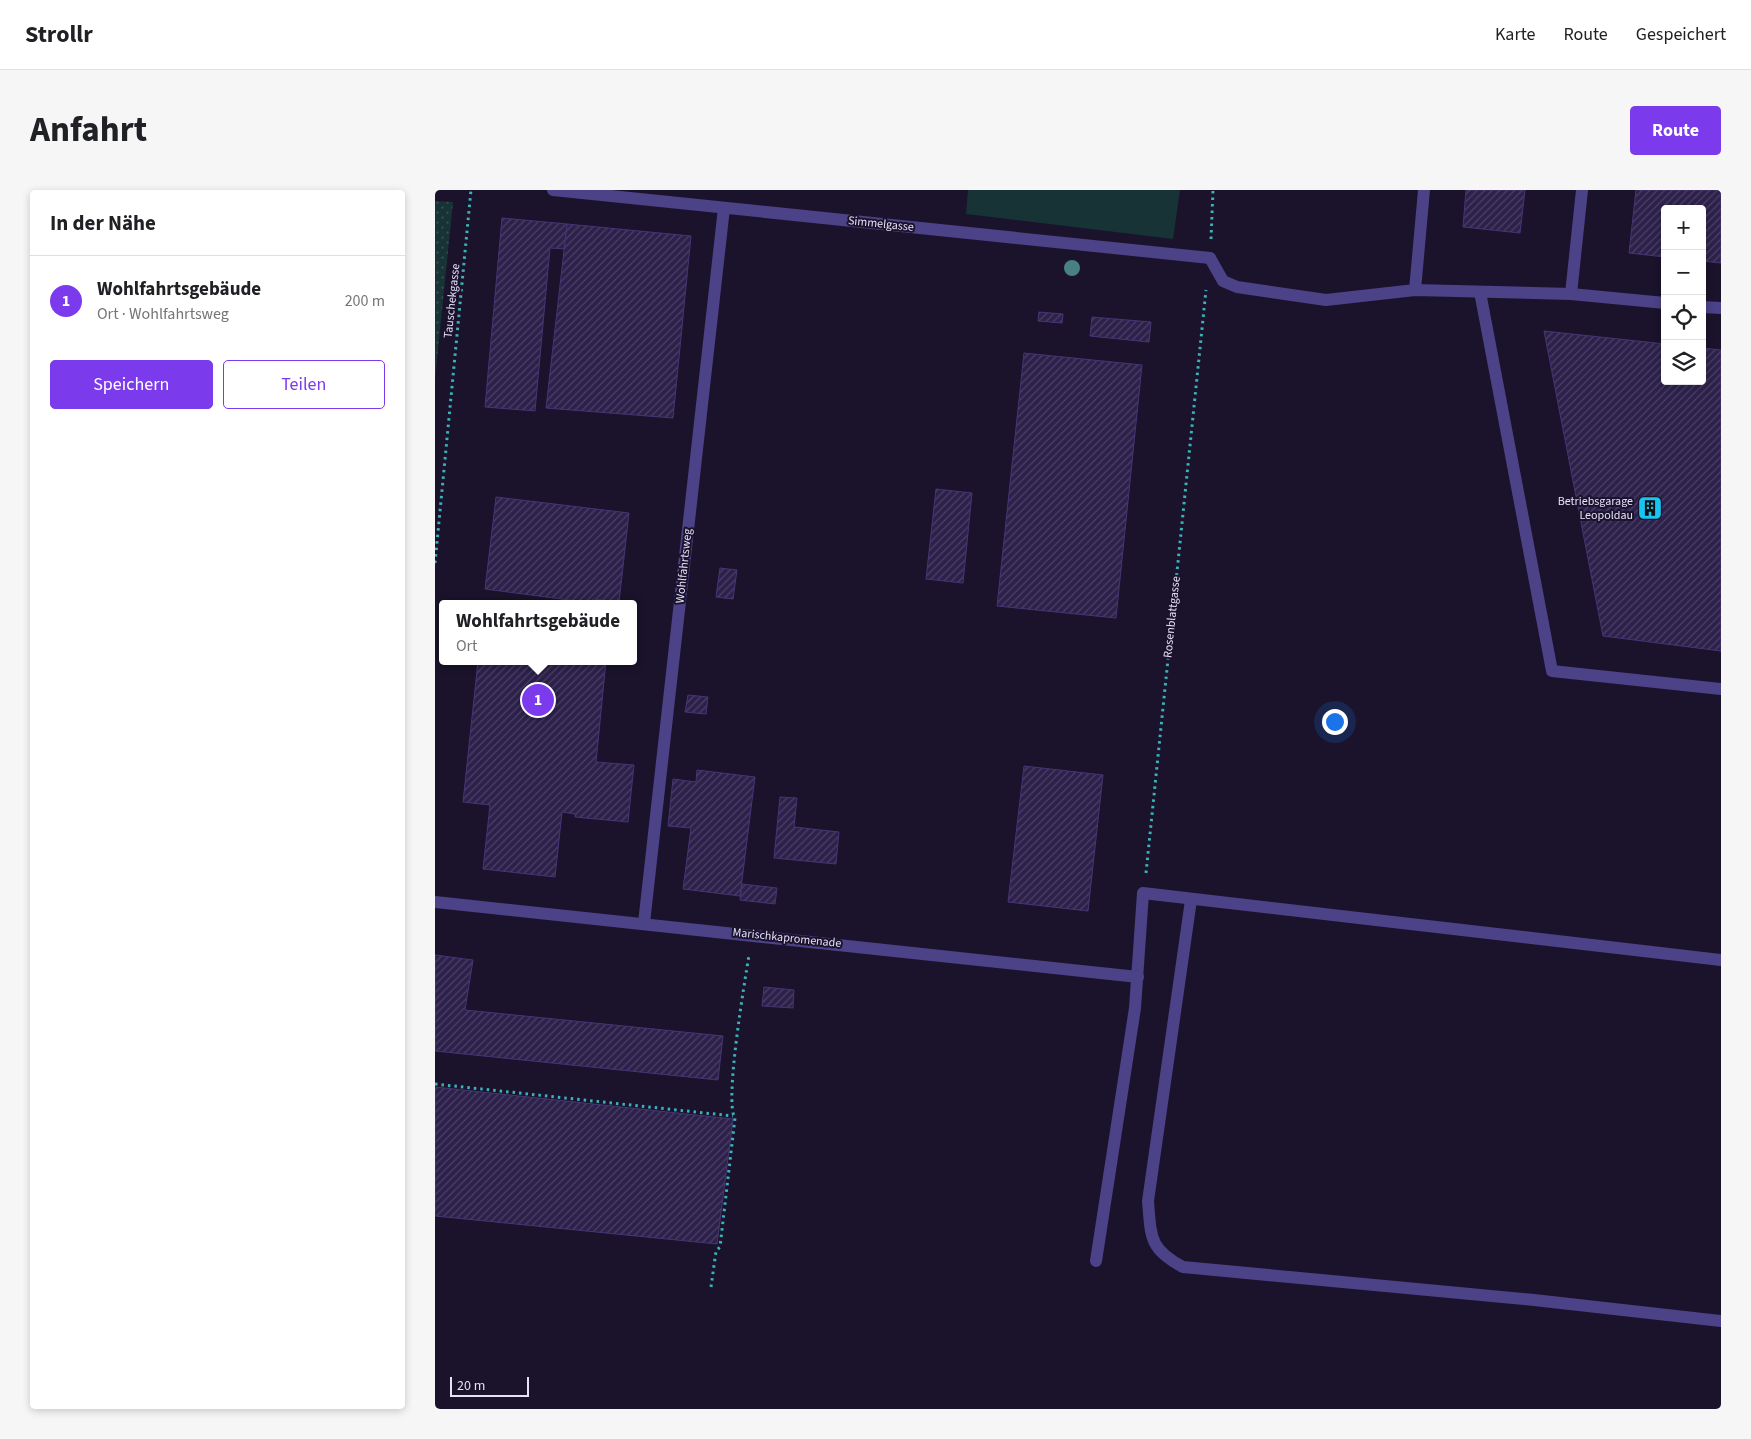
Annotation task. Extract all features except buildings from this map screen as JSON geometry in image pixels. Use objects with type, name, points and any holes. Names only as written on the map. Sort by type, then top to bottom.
[{"type":"street","name":"Simmelgasse","points":[[553,190],[1210,258]]},
{"type":"street","points":[[1415,290],[1424,190]]},
{"type":"street","points":[[1571,294],[1582,190]]},
{"type":"street","name":"Wohlfahrtsweg","points":[[644,923],[724,208]]},
{"type":"street","points":[[1210,258],[1223,281],[1237,287],[1326,300],[1415,290],[1571,294],[1661,303]]},
{"type":"street","points":[[1480,292],[1552,671],[1721,689]]},
{"type":"street","points":[[1706,307],[1721,308]]},
{"type":"street","points":[[1096,1261],[1135,1008],[1143,893],[1721,960]]},
{"type":"street","points":[[1191,900],[1148,1201],[1151,1236],[1163,1256],[1183,1267],[1534,1300],[1721,1321]]},
{"type":"street","name":"Marischkapromenade","points":[[435,902],[1138,977]]},
{"type":"path","name":"Tauschekgasse","points":[[435,563],[471,190]]},
{"type":"path","name":"Rosenblattgasse","points":[[1143,893],[1210,258],[1213,190]]},
{"type":"path","points":[[711,1287],[716,1251],[720,1247],[735,1118],[733,1116],[732,1087],[752,935]]},
{"type":"path","points":[[435,1084],[733,1116]]},
{"type":"green space","points":[[968,190],[1180,190],[1173,239],[966,214]]},
{"type":"green space","points":[[435,201],[453,202],[435,379]]},
{"type":"place","name":"Betriebsgarage Leopoldau","points":[[1650,508]]},
{"type":"place","name":"Wohlfahrtsgebäude","points":[[538,700]]}]
